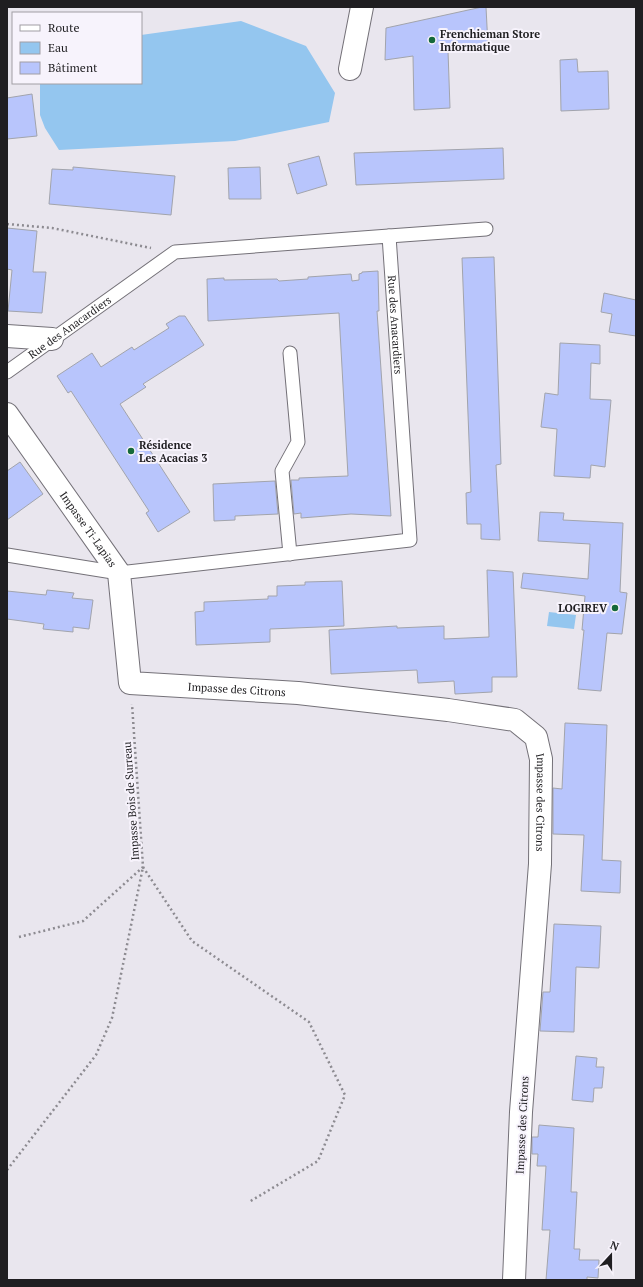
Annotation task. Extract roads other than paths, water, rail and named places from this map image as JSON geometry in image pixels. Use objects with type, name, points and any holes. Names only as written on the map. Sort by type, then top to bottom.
[{"type":"street","points":[[350,69],[362,7]]},
{"type":"street","points":[[7,336],[52,339]]},
{"type":"street","name":"Impasse Ti-Lapias","points":[[7,414],[119,573],[130,683]]},
{"type":"street","name":"Impasse des Citrons","points":[[130,683],[298,693],[448,710],[515,720],[536,737],[541,759],[540,864],[521,1112],[514,1280]]},
{"type":"lane","points":[[389,236],[486,229]]},
{"type":"lane","name":"Rue des Anacardiers","points":[[7,372],[175,252],[389,236],[410,540],[119,573],[7,555]]},
{"type":"lane","points":[[290,353],[298,442],[282,471],[290,554]]},
{"type":"water","points":[[241,21],[306,46],[335,93],[329,122],[235,141],[59,150],[45,128],[40,115],[40,84],[142,84],[142,35]]},
{"type":"water","points":[[549,612],[576,615],[574,629],[547,626]]},
{"type":"place","name":"Frenchieman Store Informatique","points":[[432,40]]},
{"type":"place","name":"Résidence Les Acacias 3","points":[[131,451]]},
{"type":"place","name":"LOGIREV","points":[[615,608]]}]
